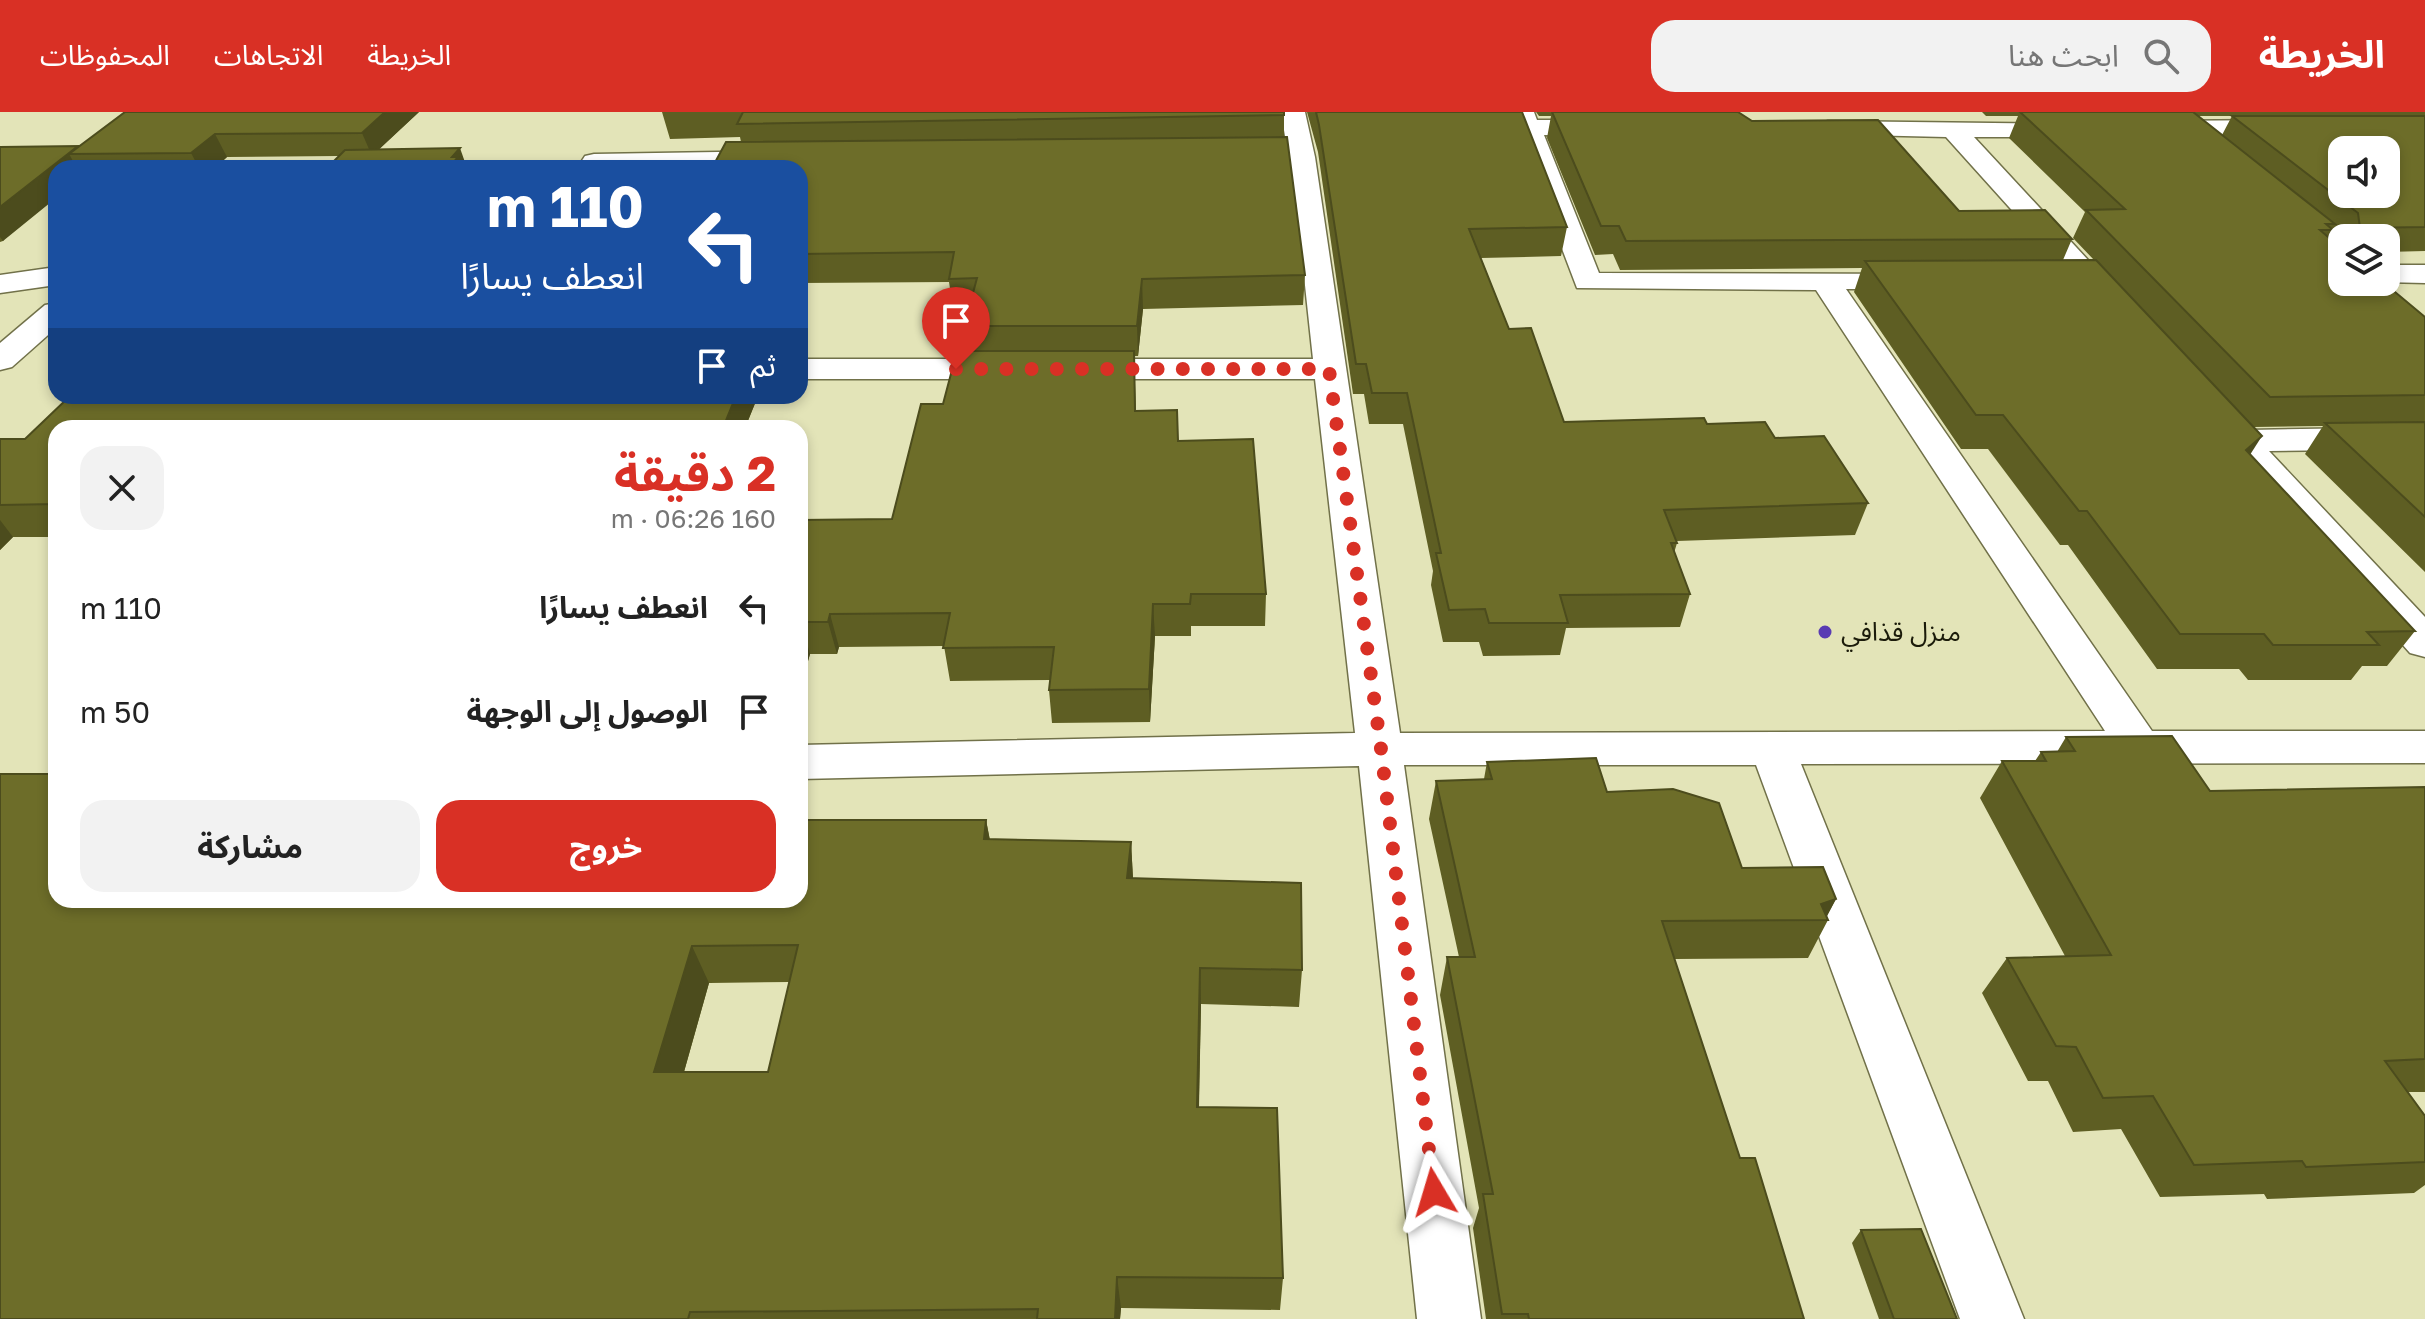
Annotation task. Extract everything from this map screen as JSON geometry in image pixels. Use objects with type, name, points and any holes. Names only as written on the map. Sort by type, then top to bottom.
[{"type":"street","points":[[1640,128],[1526,120],[1588,282],[1950,280]]},
{"type":"street","points":[[2188,128],[2224,157]]},
{"type":"street","points":[[2126,129],[2315,128]]},
{"type":"street","points":[[1797,129],[2095,129]]},
{"type":"street","points":[[1954,130],[2074,279],[2133,325]]},
{"type":"street","points":[[1288,139],[1319,262],[1329,369],[1381,749],[1449,1319]]},
{"type":"street","points":[[730,160],[798,159]]},
{"type":"street","points":[[2400,281],[2425,274]]},
{"type":"street","points":[[0,284],[48,277]]},
{"type":"street","points":[[1825,281],[2139,747]]},
{"type":"street","points":[[0,360],[48,319]]},
{"type":"street","points":[[808,369],[1329,369]]},
{"type":"street","points":[[2186,383],[2425,643]]},
{"type":"street","points":[[2240,441],[2425,438]]},
{"type":"street","points":[[808,762],[1381,749],[2425,747]]},
{"type":"street","points":[[1772,748],[1992,1319]]},
{"type":"building","points":[[125,112],[385,112],[362,133],[215,134],[191,153],[69,154]]},
{"type":"building","points":[[743,112],[1284,112],[1284,115],[737,124]]},
{"type":"building","points":[[1316,112],[1522,112],[1567,227],[1469,229],[1509,329],[1531,328],[1564,422],[1704,418],[1707,424],[1765,422],[1775,438],[1824,436],[1868,503],[1664,510],[1677,543],[1671,543],[1690,594],[1560,595],[1568,623],[1489,623],[1485,609],[1449,610],[1436,553],[1441,553],[1407,393],[1372,393],[1366,364],[1356,364]]},
{"type":"building","points":[[1552,112],[1738,112],[1752,121],[1878,120],[1959,211],[2045,210],[2072,239],[1626,241],[1619,226],[1601,226]]},
{"type":"building","points":[[2020,112],[2193,112],[2335,224],[2326,224],[2328,230],[2320,230],[2328,237],[2328,296],[2400,296],[2425,317],[2425,395],[2270,397],[2086,210],[2125,209]]},
{"type":"building","points":[[2232,116],[2425,116],[2425,227],[2359,224],[2358,213],[2352,208],[2400,208],[2400,136],[2328,136],[2328,190]]},
{"type":"building","points":[[1287,137],[1305,275],[1142,279],[1137,326],[964,326],[977,278],[949,279],[954,252],[808,254],[808,160],[716,160],[726,142]]},
{"type":"building","points":[[78,146],[60,160],[48,160],[48,169],[0,207],[0,147]]},
{"type":"building","points":[[460,148],[452,157],[458,157],[456,160],[335,160],[345,150]]},
{"type":"building","points":[[2096,260],[2262,436],[2246,450],[2415,631],[2367,632],[2379,645],[2273,645],[2264,634],[2180,634],[2087,511],[2079,511],[2003,415],[1976,415],[1865,261]]},
{"type":"building","points":[[957,351],[1134,351],[1135,411],[1177,410],[1178,441],[1253,439],[1266,594],[1191,594],[1190,604],[1153,604],[1149,689],[1049,690],[1054,647],[943,648],[950,613],[830,614],[828,622],[808,622],[808,520],[892,519],[921,404],[943,404]]},
{"type":"building","points":[[62,404],[733,404],[726,420],[48,420],[48,504],[0,505],[0,439],[25,439]]},
{"type":"building","points":[[2425,422],[2425,517],[2325,423]]},
{"type":"building","points":[[2172,736],[2210,791],[2425,787],[2425,1059],[2385,1061],[2425,1116],[2425,1162],[2306,1167],[2302,1161],[2194,1165],[2153,1096],[2103,1098],[2076,1047],[2056,1046],[2007,958],[2111,955],[2002,761],[2046,761],[2041,752],[2075,751],[2066,737]]},
{"type":"building","points":[[1596,758],[1607,792],[1673,789],[1719,803],[1742,868],[1823,867],[1836,899],[1821,904],[1828,920],[1662,921],[1740,1158],[1755,1158],[1804,1319],[1529,1319],[1528,1314],[1502,1314],[1483,1194],[1493,1194],[1447,957],[1475,957],[1436,781],[1492,779],[1487,762]]},
{"type":"building","points":[[0,774],[48,774],[48,908],[808,908],[808,820],[986,820],[984,839],[1131,842],[1127,878],[1301,883],[1302,970],[1200,968],[1197,1107],[1277,1108],[1283,1278],[1117,1277],[1115,1319],[1037,1319],[1038,1309],[690,1312],[688,1319],[0,1319]],"holes":[[[798,945],[768,1072],[654,1072],[692,946]]]},
{"type":"building","points":[[1921,1229],[1957,1319],[1894,1319],[1861,1230]]},
{"type":"place","name":"منزل قذافي","points":[[1825,632]]},
{"type":"route","points":[[956,369],[1329,369],[1381,749],[1434,1192]]}]
